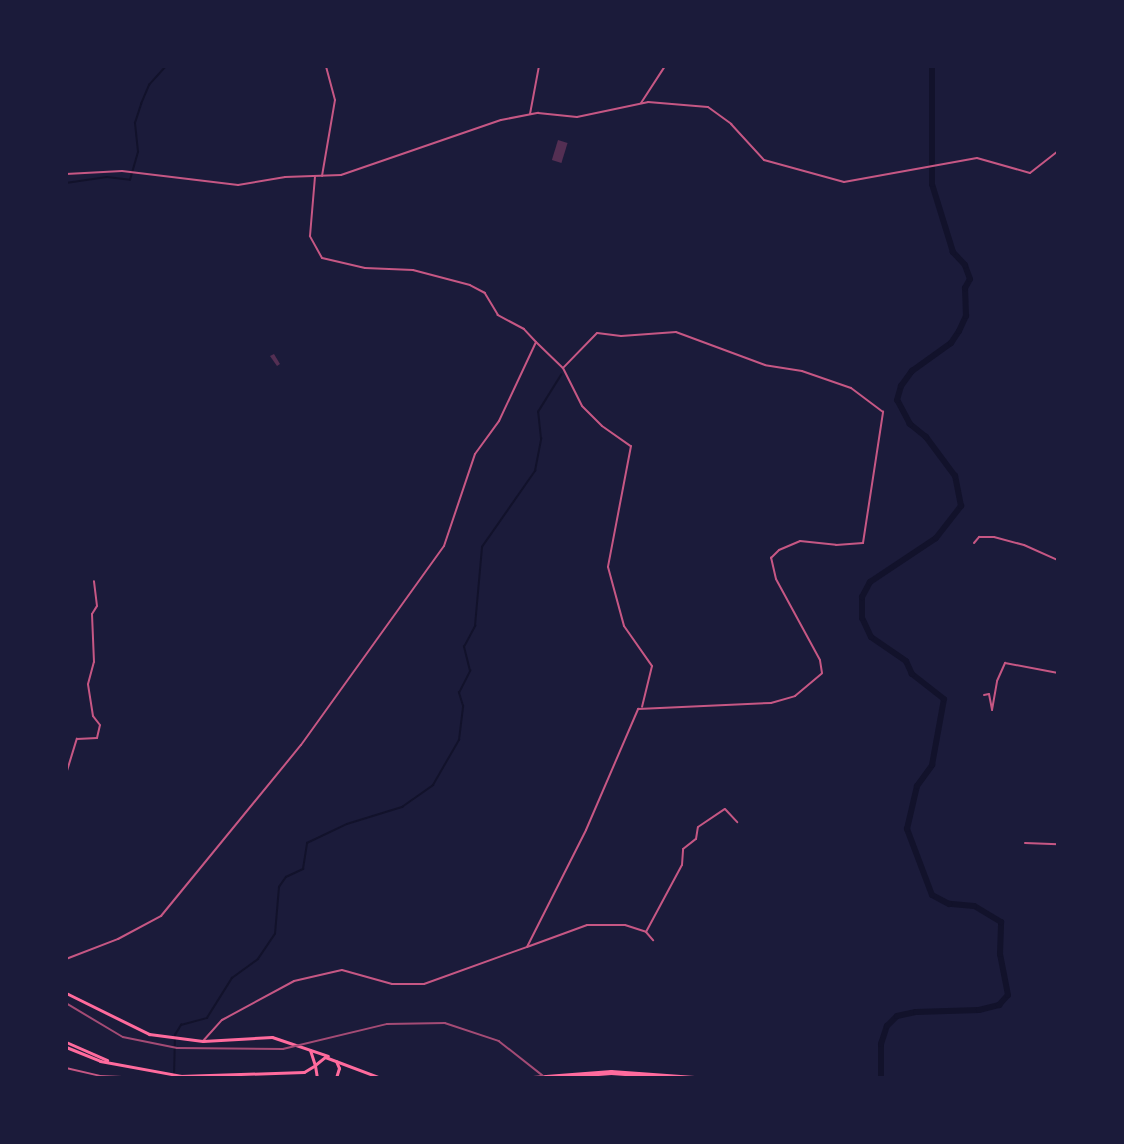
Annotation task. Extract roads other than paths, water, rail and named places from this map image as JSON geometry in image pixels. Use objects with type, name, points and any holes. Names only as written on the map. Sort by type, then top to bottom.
[{"type":"highway","points":[[534,1078],[611,1072],[694,1078]]},
{"type":"highway","points":[[597,1078],[630,1078]]},
{"type":"main road","points":[[66,993],[129,1026],[170,1038],[203,1041],[272,1037],[309,1048],[381,1078]]},
{"type":"main road","points":[[66,1042],[111,1063]]},
{"type":"main road","points":[[66,1047],[111,1063],[193,1078]]},
{"type":"main road","points":[[309,1048],[317,1078]]},
{"type":"main road","points":[[179,1076],[304,1072],[321,1058],[331,1058]]},
{"type":"main road","points":[[331,1058],[339,1068],[336,1078]]},
{"type":"main road","points":[[264,1078],[309,1078]]},
{"type":"street","points":[[322,176],[335,100],[326,66]]},
{"type":"street","points":[[530,114],[539,66]]},
{"type":"street","points":[[641,102],[665,66]]},
{"type":"street","points":[[66,174],[130,173],[238,185],[350,174],[480,126],[530,114],[578,117],[641,102],[708,107],[731,124],[764,160],[843,182],[983,158],[1030,173],[1058,152]]},
{"type":"street","points":[[315,176],[310,236],[322,258],[356,267],[413,270],[470,285],[485,293],[498,315],[525,330],[563,368],[582,406],[602,426],[631,446],[608,567],[624,626],[652,666],[641,708],[550,906],[527,947]]},
{"type":"street","points":[[563,368],[597,333],[621,336],[676,332],[765,365],[802,371],[851,388],[885,415],[864,543],[836,545],[800,541],[779,550],[771,558],[776,579],[820,660],[822,673],[795,696],[771,703],[699,709],[641,708]]},
{"type":"street","points":[[66,959],[118,939],[161,916],[301,745],[444,546],[475,454],[499,421],[536,342]]},
{"type":"street","points":[[974,543],[979,537],[994,537],[1024,544],[1058,560]]},
{"type":"street","points":[[66,774],[77,739],[98,738],[100,725],[93,716],[88,684],[93,662],[92,614],[98,606],[94,580]]},
{"type":"street","points":[[984,695],[990,694],[992,710],[1000,670],[1005,663],[1058,673]]},
{"type":"street","points":[[646,932],[682,865],[683,849],[696,839],[698,827],[724,809],[737,822]]},
{"type":"street","points":[[1025,843],[1058,844]]},
{"type":"street","points":[[203,1041],[222,1020],[294,981],[342,970],[392,984],[424,984],[588,925],[625,925],[646,932],[652,940]]},
{"type":"street","points":[[66,1068],[100,1076],[144,1078]]},
{"type":"waterway","points":[[66,183],[107,177],[130,180],[138,152],[135,123],[149,85],[166,66]]},
{"type":"waterway","points":[[881,1078],[881,1044],[887,1026],[897,1016],[916,1012],[979,1010],[999,1005],[1008,995],[1000,954],[1001,922],[974,906],[949,904],[932,895],[907,829],[917,786],[932,765],[944,699],[912,674],[906,661],[871,637],[862,618],[862,597],[870,582],[936,538],[961,506],[955,476],[926,437],[910,424],[897,400],[901,386],[912,371],[951,343],[959,331],[966,316],[965,288],[970,279],[965,265],[953,252],[932,184],[932,66]]},
{"type":"waterway","points":[[174,1078],[175,1035],[181,1025],[207,1018],[232,978],[258,959],[275,934],[279,887],[286,877],[303,869],[307,843],[347,824],[402,807],[433,785],[459,740],[463,706],[459,693],[470,671],[464,647],[475,626],[482,547],[535,471],[541,439],[538,412],[561,375]]},
{"type":"railway","points":[[66,1003],[123,1037],[177,1048],[283,1049],[387,1024],[445,1023],[499,1041],[546,1078]]}]
